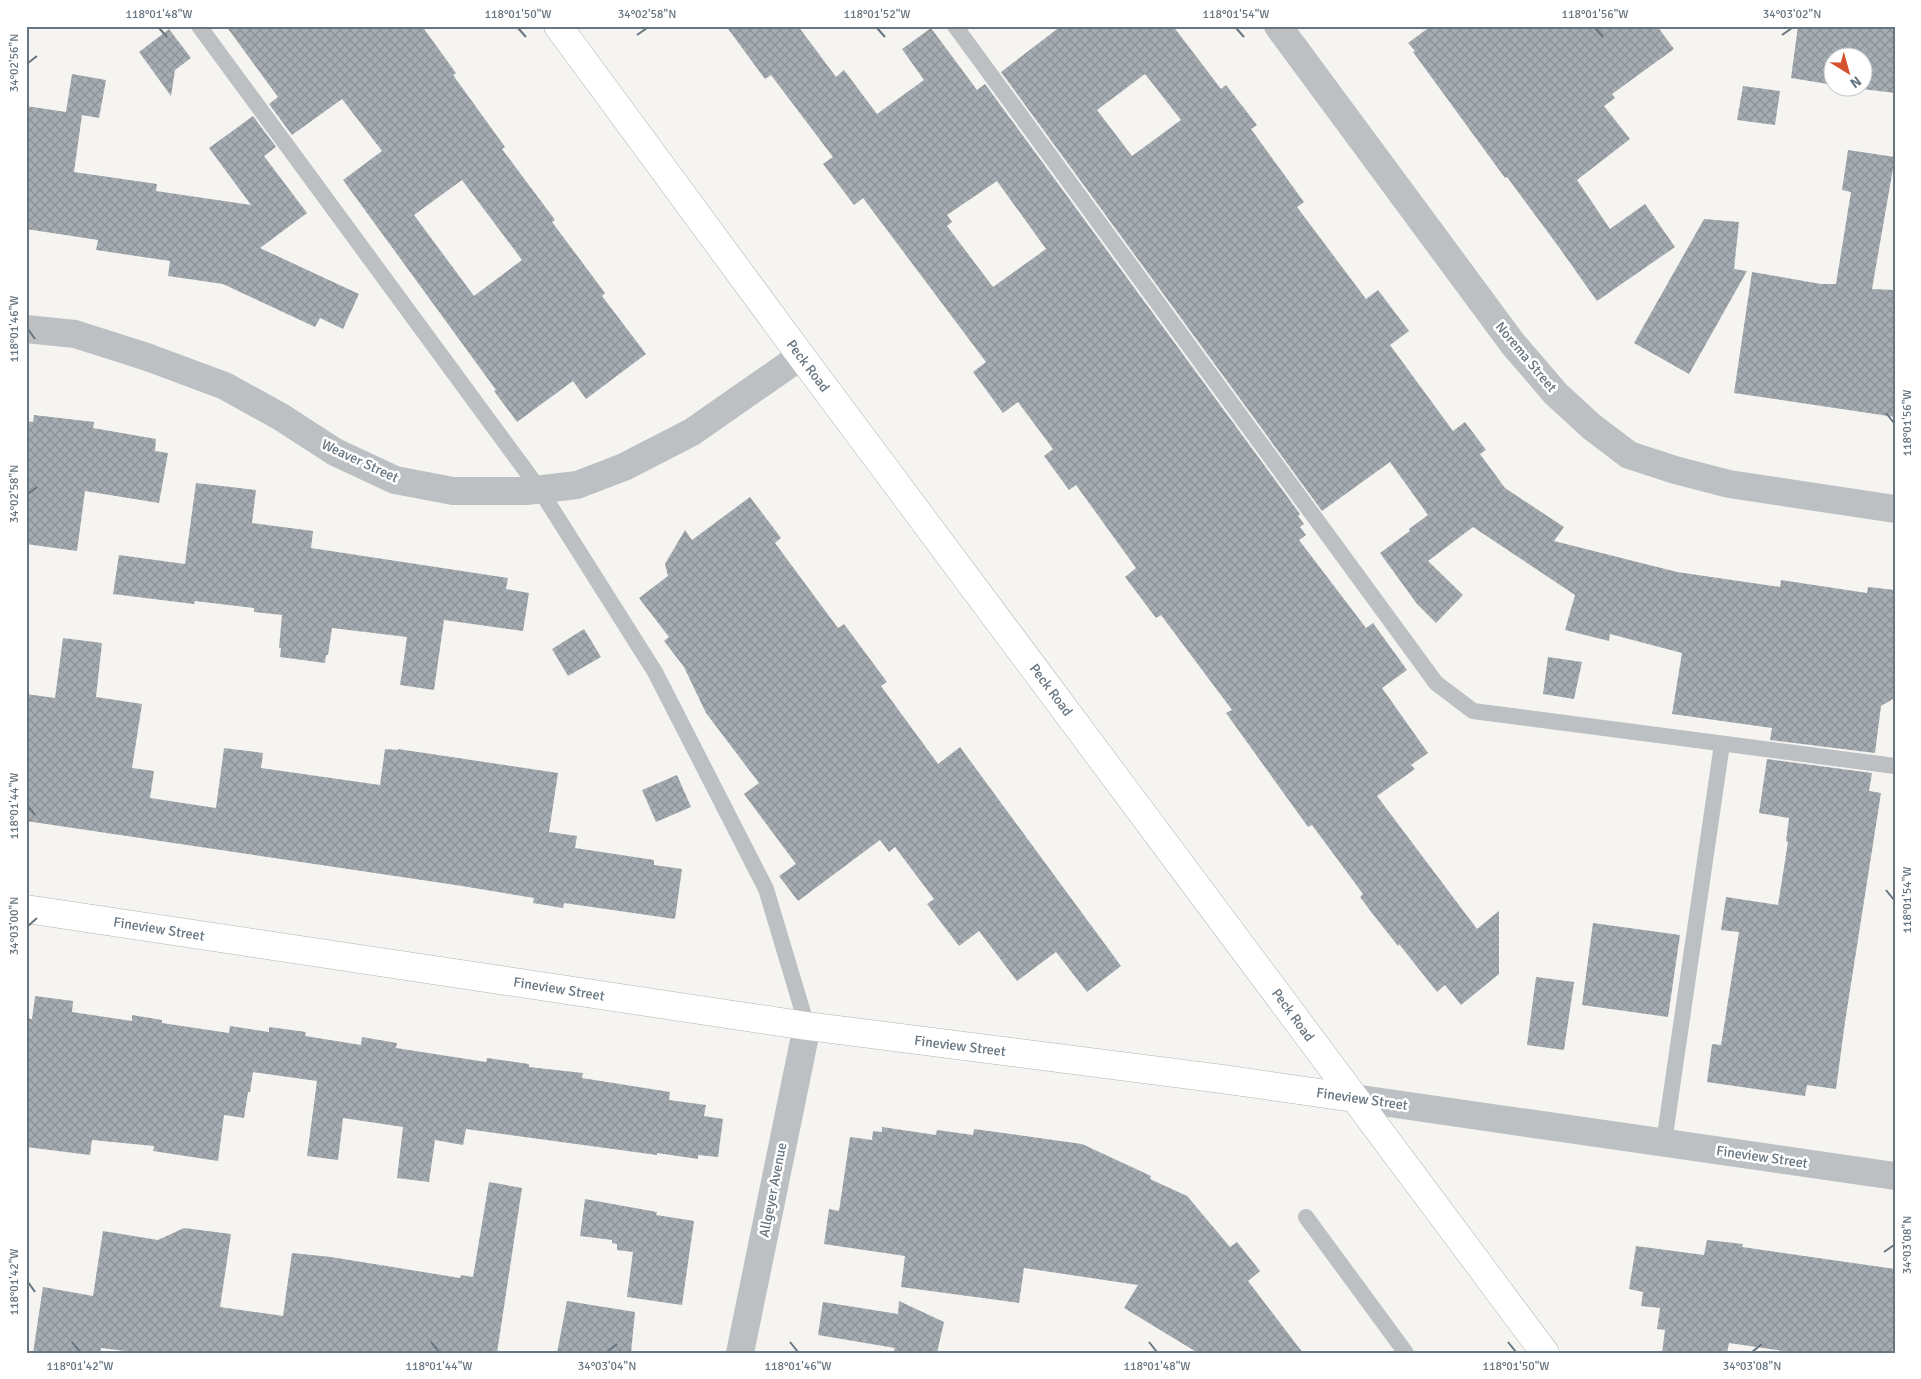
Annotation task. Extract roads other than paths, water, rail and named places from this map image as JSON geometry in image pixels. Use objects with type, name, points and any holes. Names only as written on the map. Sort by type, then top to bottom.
[{"type":"main road","name":"Peck Road","points":[[558,26],[801,356],[1545,1353]]},
{"type":"main road","name":"Fineview Street","points":[[26,909],[807,1026],[1222,1079],[1354,1098]]},
{"type":"street","name":"Norema Street","points":[[1278,26],[1513,344],[1556,394],[1592,428],[1630,454],[1675,470],[1729,484],[1895,509]]},
{"type":"street","name":"Weaver Street","points":[[26,329],[74,334],[147,357],[225,386],[281,417],[335,452],[395,480],[453,491],[540,490],[577,485],[624,467],[692,432],[801,356]]},
{"type":"street","name":"Allgeyer Avenue","points":[[740,1353],[807,1026]]},
{"type":"street","name":"Fineview Street","points":[[1354,1098],[1895,1176]]},
{"type":"lane","points":[[198,26],[540,490],[655,672],[766,889],[807,1026]]},
{"type":"lane","points":[[955,26],[1436,683],[1473,711],[1895,766]]},
{"type":"lane","points":[[1664,1142],[1722,744]]},
{"type":"lane","points":[[1306,1217],[1406,1353]]}]
